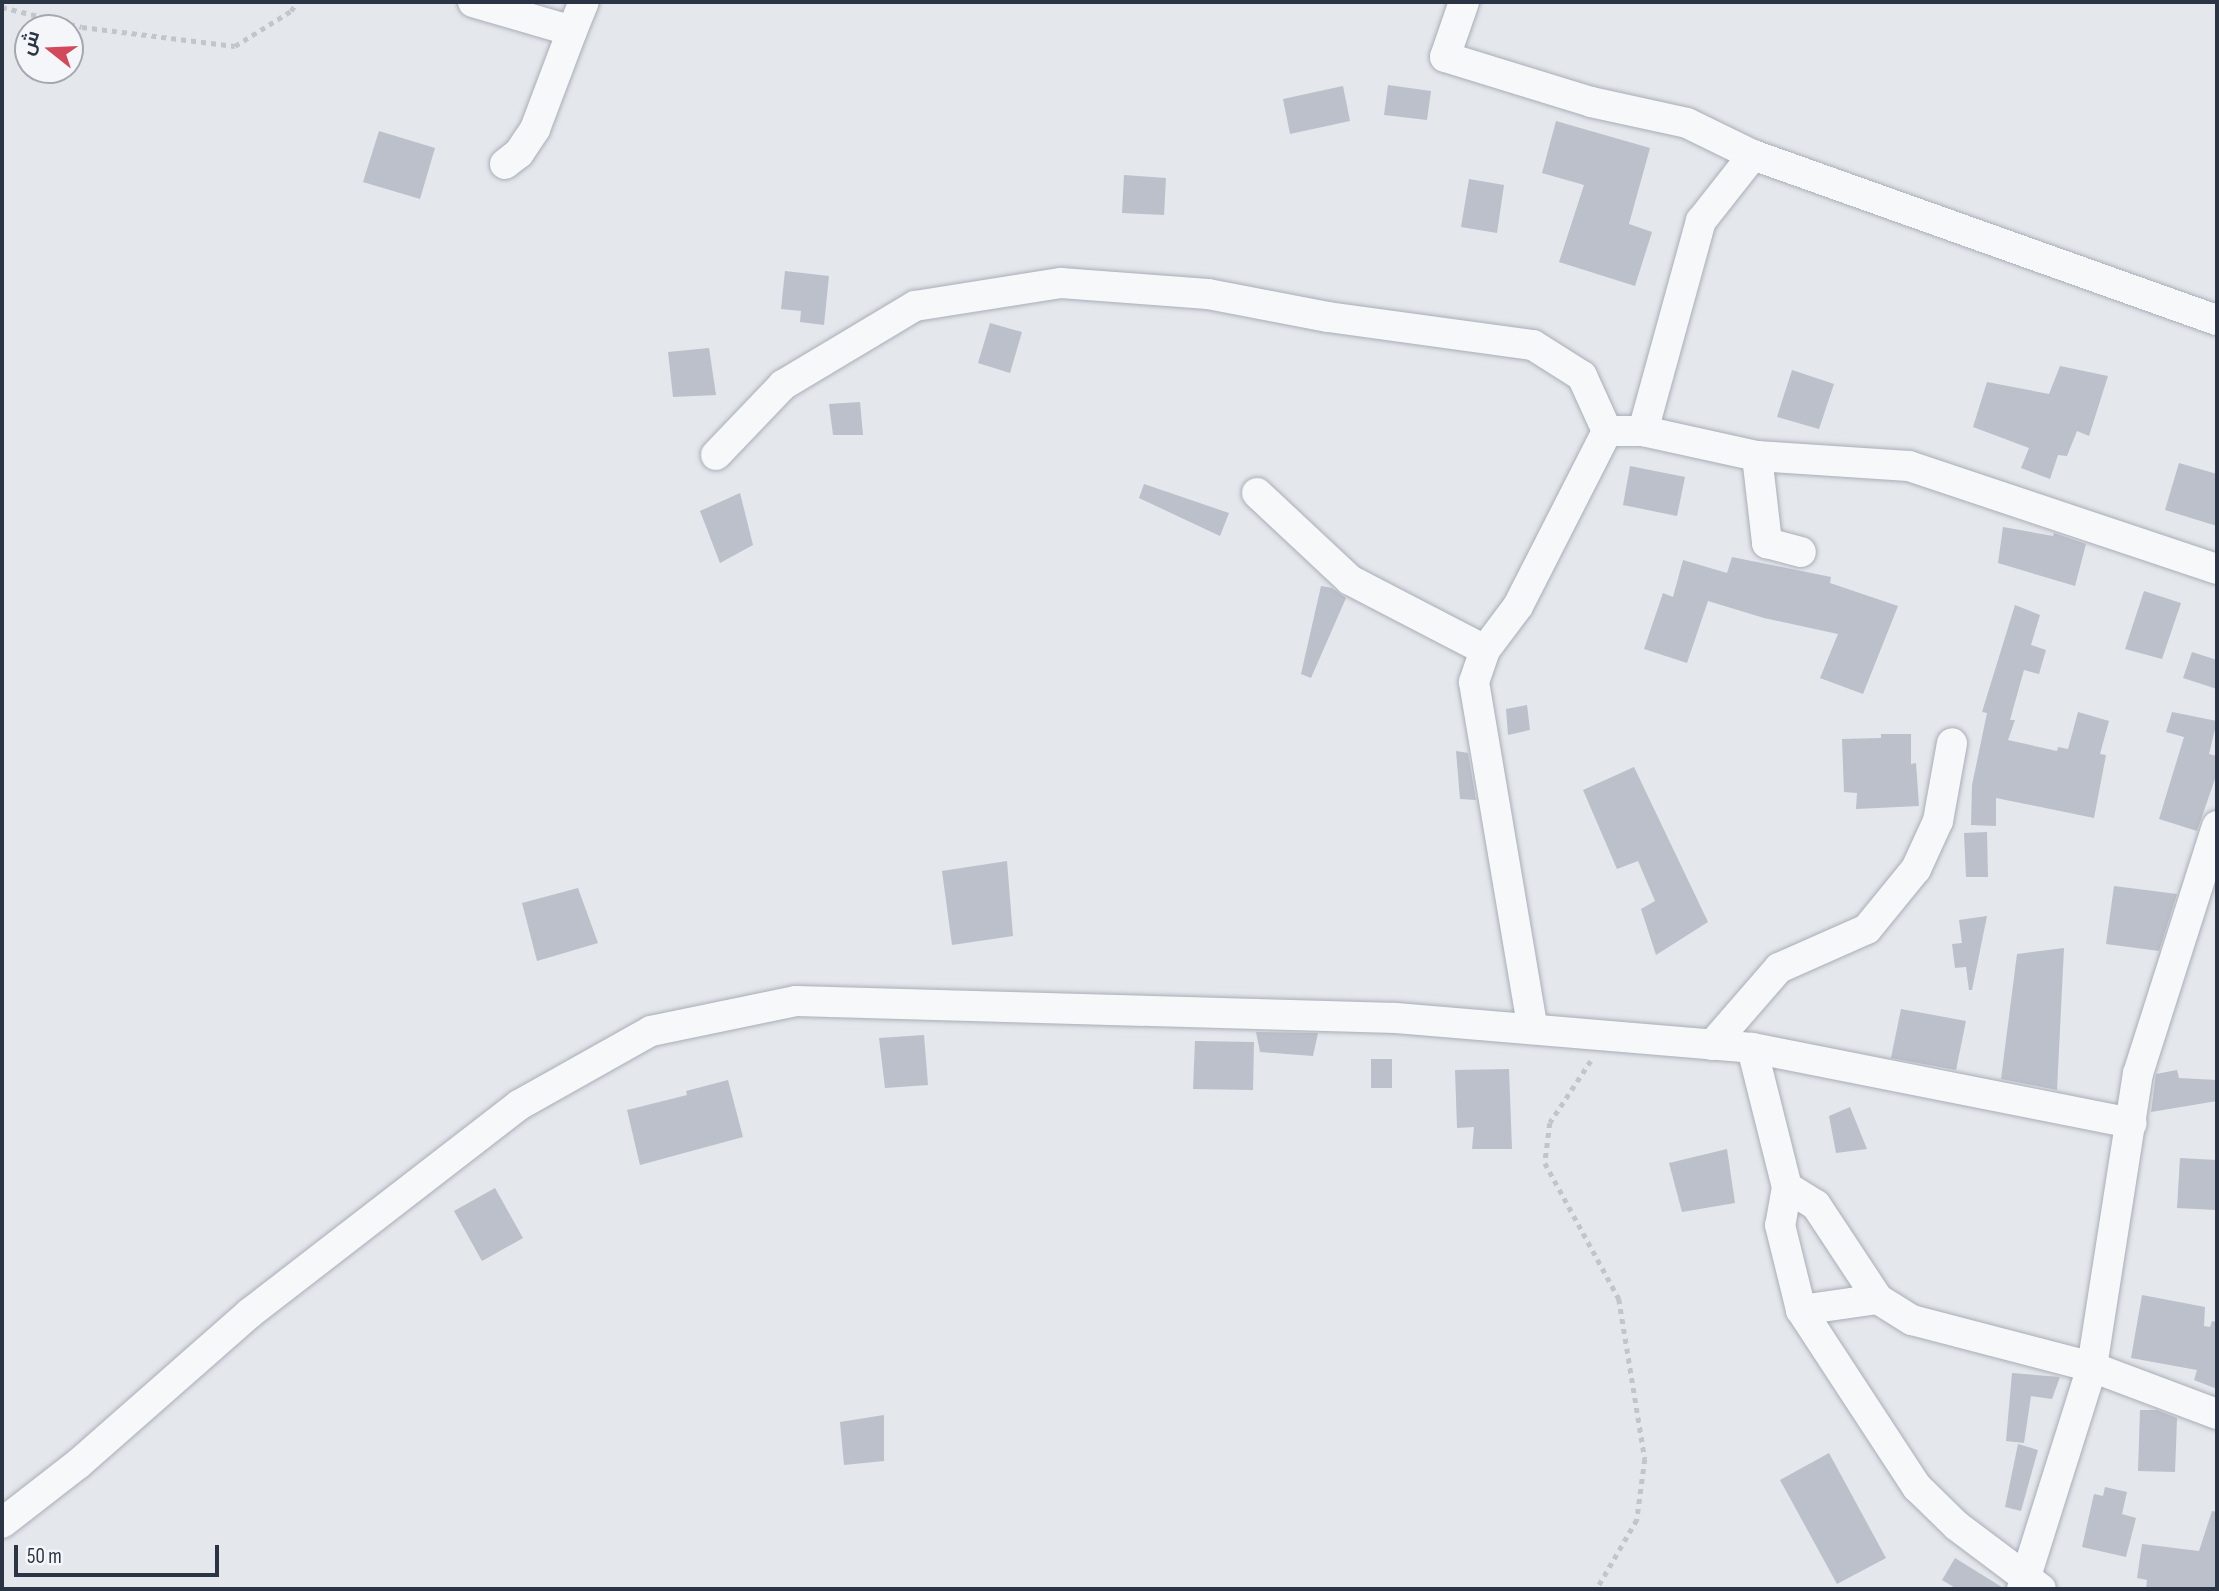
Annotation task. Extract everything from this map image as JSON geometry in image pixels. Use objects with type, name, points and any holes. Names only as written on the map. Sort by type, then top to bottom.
[{"type":"street","points":[[473,2],[572,31]]},
{"type":"street","points":[[505,164],[519,153],[535,128],[584,2]]},
{"type":"street","points":[[1464,2],[1445,57],[1591,102],[1687,123],[1752,155],[2217,320]]},
{"type":"street","points":[[1643,431],[1701,221],[1752,155]]},
{"type":"street","points":[[716,455],[783,385],[915,306],[1061,283],[1208,294],[1328,317],[1533,345],[1582,376],[1607,431]]},
{"type":"street","points":[[1607,431],[1643,431],[1756,456],[1909,466],[2217,569]]},
{"type":"street","points":[[1533,1030],[1474,682],[1485,650],[1518,606],[1607,431]]},
{"type":"street","points":[[1756,456],[1768,542],[1801,552]]},
{"type":"street","points":[[1257,493],[1350,580],[1485,650]]},
{"type":"street","points":[[1712,1045],[1779,968],[1867,929],[1916,869],[1938,821],[1952,743]]},
{"type":"street","points":[[1752,1048],[1787,1187],[1780,1225],[1801,1310],[1917,1487],[1957,1526],[2030,1586],[2092,1367],[2138,1073],[2217,826]]},
{"type":"street","points":[[8,1510],[78,1464],[250,1313],[519,1105],[651,1031],[796,1001],[1396,1018],[1752,1048],[2132,1123]]},
{"type":"street","points":[[1787,1187],[1816,1205],[1878,1299],[1912,1320],[2092,1367],[2217,1414]]},
{"type":"street","points":[[1801,1310],[1878,1299]]},
{"type":"path","points":[[2,7],[82,27],[235,46],[291,11],[298,2]]},
{"type":"path","points":[[1597,1589],[1637,1520],[1645,1459],[1619,1300],[1545,1163],[1550,1123],[1607,1036]]},
{"type":"building","points":[[1388,85],[1431,91],[1427,120],[1384,115]]},
{"type":"building","points":[[1343,86],[1350,121],[1290,134],[1283,99]]},
{"type":"building","points":[[1556,121],[1650,148],[1629,224],[1652,232],[1635,286],[1559,262],[1584,185],[1542,173]]},
{"type":"building","points":[[379,131],[435,148],[420,199],[363,182]]},
{"type":"building","points":[[1124,175],[1166,178],[1164,215],[1122,213]]},
{"type":"building","points":[[1469,179],[1504,185],[1497,233],[1461,227]]},
{"type":"building","points":[[785,271],[829,276],[824,325],[800,322],[801,311],[781,309]]},
{"type":"building","points":[[990,323],[1022,332],[1010,373],[978,363]]},
{"type":"building","points":[[709,348],[716,395],[673,397],[668,352]]},
{"type":"building","points":[[2060,366],[2108,376],[2089,436],[2077,431],[2067,456],[2058,455],[2050,479],[2021,468],[2029,448],[1973,427],[1987,382],[2049,394]]},
{"type":"building","points":[[1792,370],[1834,384],[1819,429],[1777,417]]},
{"type":"building","points":[[860,402],[863,435],[833,435],[829,404]]},
{"type":"building","points":[[2179,463],[2217,474],[2217,526],[2165,510]]},
{"type":"building","points":[[1630,466],[1685,477],[1677,516],[1623,505]]},
{"type":"building","points":[[1144,484],[1229,513],[1220,536],[1139,498]]},
{"type":"building","points":[[740,493],[753,545],[720,563],[700,511]]},
{"type":"building","points":[[2003,527],[2053,536],[2054,533],[2086,544],[2075,586],[1998,563]]},
{"type":"building","points":[[1732,557],[1831,577],[1830,583],[1898,606],[1863,694],[1820,678],[1838,634],[1764,618],[1708,601],[1687,663],[1644,649],[1663,593],[1673,597],[1683,560],[1727,573]]},
{"type":"building","points":[[1321,586],[1332,588],[1346,598],[1311,678],[1301,674]]},
{"type":"building","points":[[2144,591],[2181,603],[2162,659],[2125,649]]},
{"type":"building","points":[[2015,605],[2040,615],[2031,645],[2046,650],[2039,674],[2024,670],[2010,720],[2015,720],[2008,740],[2057,751],[2058,747],[2068,749],[2078,712],[2109,721],[2100,754],[2106,755],[2094,818],[1996,798],[1996,826],[1971,825],[1972,785],[1987,713],[1982,712]]},
{"type":"building","points":[[2192,652],[2217,660],[2217,689],[2183,678]]},
{"type":"building","points":[[1527,705],[1530,730],[1508,735],[1506,709]]},
{"type":"building","points":[[2172,712],[2217,721],[2209,754],[2217,756],[2217,773],[2197,831],[2159,819],[2184,737],[2166,732]]},
{"type":"building","points":[[1881,734],[1911,734],[1911,764],[1916,763],[1919,806],[1856,809],[1857,793],[1844,792],[1842,739],[1881,738]]},
{"type":"building","points":[[1456,751],[1468,753],[1476,800],[1460,799]]},
{"type":"building","points":[[1634,767],[1708,922],[1656,955],[1641,909],[1655,901],[1638,861],[1617,869],[1583,790]]},
{"type":"building","points":[[1987,832],[1988,877],[1966,877],[1964,833]]},
{"type":"building","points":[[1007,861],[1013,936],[952,945],[942,871]]},
{"type":"building","points":[[2114,886],[2177,894],[2159,951],[2106,944]]},
{"type":"building","points":[[578,888],[598,943],[537,961],[522,903]]},
{"type":"building","points":[[1987,916],[1972,990],[1969,990],[1966,967],[1955,968],[1952,944],[1962,943],[1959,920]]},
{"type":"building","points":[[2064,948],[2057,1090],[2001,1079],[2017,954]]},
{"type":"building","points":[[1901,1009],[1966,1021],[1956,1070],[1891,1058]]},
{"type":"building","points":[[1256,1032],[1318,1033],[1313,1056],[1260,1052]]},
{"type":"building","points":[[924,1035],[928,1085],[885,1088],[879,1038]]},
{"type":"building","points":[[1195,1041],[1254,1042],[1253,1090],[1193,1089]]},
{"type":"building","points":[[1371,1059],[1392,1059],[1392,1088],[1371,1088]]},
{"type":"building","points":[[1509,1069],[1512,1149],[1472,1149],[1474,1127],[1457,1128],[1455,1070]]},
{"type":"building","points":[[2177,1070],[2179,1078],[2217,1080],[2217,1101],[2151,1112],[2156,1074]]},
{"type":"building","points":[[728,1080],[743,1137],[640,1165],[627,1110],[687,1095],[686,1091]]},
{"type":"building","points":[[1850,1107],[1867,1149],[1836,1153],[1829,1116]]},
{"type":"building","points":[[1727,1149],[1735,1203],[1682,1212],[1669,1163]]},
{"type":"building","points":[[2180,1158],[2217,1160],[2216,1210],[2177,1208]]},
{"type":"building","points":[[495,1188],[523,1238],[482,1261],[454,1211]]},
{"type":"building","points":[[2142,1295],[2205,1307],[2204,1326],[2210,1327],[2212,1321],[2217,1322],[2217,1389],[2194,1380],[2197,1370],[2131,1358]]},
{"type":"building","points":[[2012,1373],[2060,1377],[2052,1399],[2031,1396],[2024,1443],[2006,1441]]},
{"type":"building","points":[[2140,1410],[2157,1410],[2177,1418],[2175,1472],[2138,1471]]},
{"type":"building","points":[[884,1415],[884,1461],[844,1465],[840,1422]]},
{"type":"building","points":[[2018,1444],[2038,1450],[2021,1511],[2005,1507]]},
{"type":"building","points":[[1829,1453],[1886,1558],[1837,1584],[1780,1480]]},
{"type":"building","points":[[2105,1487],[2127,1492],[2122,1514],[2136,1518],[2126,1557],[2082,1547],[2094,1494],[2103,1496]]},
{"type":"building","points":[[2212,1511],[2217,1512],[2217,1589],[2146,1589],[2147,1580],[2137,1578],[2142,1544],[2199,1551]]},
{"type":"building","points":[[1955,1558],[2005,1589],[1957,1589],[1942,1580]]}]
